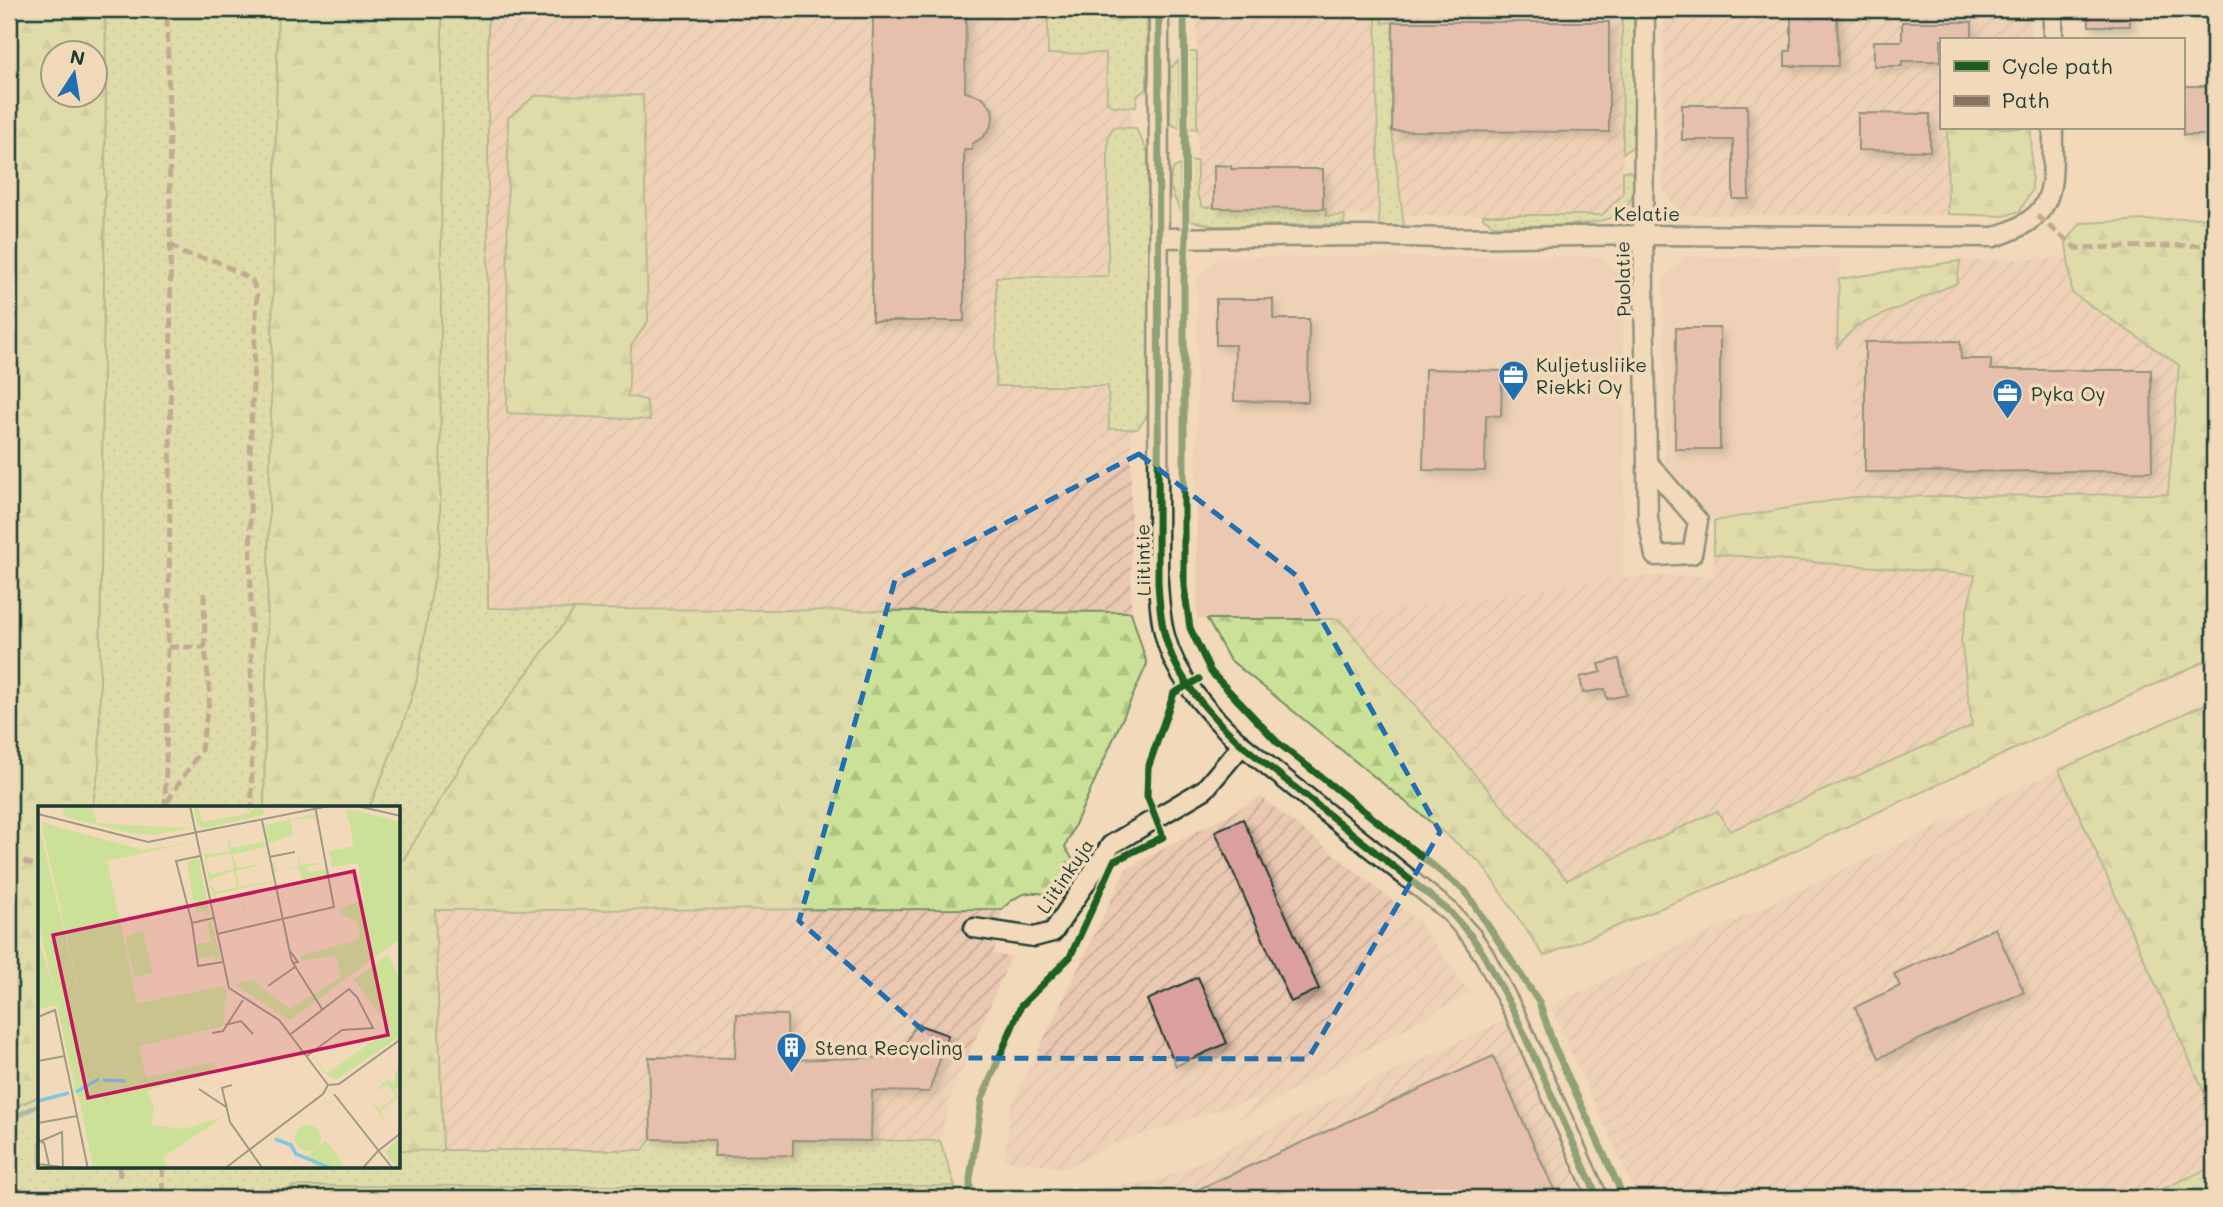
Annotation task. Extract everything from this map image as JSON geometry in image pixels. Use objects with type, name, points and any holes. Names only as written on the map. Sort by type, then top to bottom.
[{"type":"street","name":"Liitintie","points":[[1159,9],[1158,582],[1165,638],[1189,685],[1217,722],[1449,911],[1472,937],[1515,1014],[1598,1198]]},
{"type":"street","name":"Puolatie","points":[[1645,9],[1643,234],[1648,519],[1654,556],[1692,554],[1698,521],[1649,464]]},
{"type":"street","points":[[2053,9],[2053,38]]},
{"type":"street","name":"Kelatie","points":[[1159,238],[1446,238],[1643,234],[1994,237],[2027,225],[2048,202],[2052,178],[2053,130]]},
{"type":"street","name":"Liitinkuja","points":[[974,928],[1034,937],[1053,932],[1111,845],[1205,789],[1242,745]]},
{"type":"highlighted area","points":[[1139,454],[1297,576],[1440,832],[1308,1059],[954,1058],[799,921],[895,580]]},
{"type":"shaded area","points":[[488,9],[1131,9],[1131,612],[488,608]]},
{"type":"shaded area","points":[[1197,9],[1622,9],[1623,194],[1602,215],[1218,215],[1197,194]]},
{"type":"shaded area","points":[[1664,9],[2031,9],[2031,38],[1940,38],[1940,130],[1947,130],[1948,215],[1684,215],[1663,191]]},
{"type":"shaded area","points":[[1219,257],[1601,257],[1623,279],[1623,577],[1339,619],[1197,619],[1197,278]],"holes":[[[1217,299],[1273,299],[1273,319],[1309,319],[1234,401],[1235,345],[1216,344]]]},
{"type":"shaded area","points":[[1685,257],[1840,258],[1838,346],[1856,326],[1853,497],[1714,520],[1666,462],[1664,279]]},
{"type":"shaded area","points":[[2068,258],[2073,293],[2179,365],[2168,494],[1853,497],[1856,326],[1956,283],[1960,261]]},
{"type":"shaded area","points":[[1714,554],[1975,575],[1961,639],[1972,726],[1730,831],[1716,811],[1567,880],[1339,619],[1623,577],[1713,576]]},
{"type":"shaded area","points":[[2059,770],[2214,1114],[2214,1166],[2143,1198],[1638,1198],[1550,1006]]},
{"type":"shaded area","points":[[1261,797],[1417,920],[1469,993],[1233,1123],[1266,1095],[1109,1145],[1068,1168],[1005,1160],[1010,1109],[1126,869]]},
{"type":"shaded area","points":[[1002,909],[994,954],[1011,957],[950,1097],[940,1141],[794,1140],[793,1155],[714,1156],[715,1140],[651,1139],[643,1150],[443,1151],[435,910]]},
{"type":"shaded area","points":[[1506,1020],[1583,1198],[1011,1198],[1160,1180]]},
{"type":"green space","points":[[9,9],[105,9],[106,38],[38,38],[38,108],[106,108],[99,767],[92,806],[38,806],[38,1097],[9,1109]]},
{"type":"green space","points":[[105,9],[278,9],[264,806],[92,806],[99,767],[106,108],[108,108],[108,38],[106,38]]},
{"type":"green space","points":[[278,9],[442,9],[440,546],[416,683],[401,729],[370,806],[264,806]]},
{"type":"green space","points":[[442,9],[488,9],[488,608],[575,609],[475,743],[401,864],[401,806],[370,806],[401,729],[416,683],[440,546]]},
{"type":"green space","points":[[1048,9],[1088,9],[1091,15],[1131,16],[1131,9],[1147,9],[1147,89],[1137,96],[1136,107],[1113,106],[1107,103],[1106,53],[1048,54]]},
{"type":"green space","points":[[1088,9],[1131,9],[1131,16],[1116,21],[1090,15]]},
{"type":"green space","points":[[1376,9],[1382,9],[1382,23],[1393,22],[1392,131],[1404,226],[1379,226]]},
{"type":"green space","points":[[1622,9],[1634,12],[1634,146],[1623,153]]},
{"type":"green space","points":[[1189,52],[1197,52],[1197,129],[1188,128]]},
{"type":"green space","points":[[1179,60],[1180,128],[1170,124],[1170,68]]},
{"type":"green space","points":[[643,95],[648,321],[631,346],[628,396],[646,400],[650,420],[507,413],[508,118],[535,96]]},
{"type":"green space","points":[[1114,127],[1136,128],[1148,154],[1148,413],[1137,429],[1109,429],[1108,386],[996,386],[996,277],[1108,276],[1108,140]]},
{"type":"green space","points":[[1947,130],[2031,130],[2032,190],[2020,211],[2004,216],[1948,214]]},
{"type":"green space","points":[[1188,161],[1197,161],[1197,194],[1203,207],[1326,208],[1326,216],[1345,215],[1344,224],[1215,226],[1191,221]]},
{"type":"green space","points":[[1180,165],[1180,210],[1170,187],[1171,174],[1174,168]]},
{"type":"green space","points":[[1623,171],[1630,171],[1634,177],[1633,190],[1626,208],[1617,215],[1584,223],[1543,226],[1494,225],[1483,218],[1483,215],[1602,215],[1623,194]]},
{"type":"green space","points":[[2214,217],[2214,657],[1744,874],[1544,956],[1481,863],[1229,659],[1207,619],[1339,619],[1567,880],[1717,811],[1730,831],[1972,726],[1961,639],[1975,575],[1714,554],[1714,521],[1853,497],[2168,494],[2179,365],[2072,293],[2066,242],[2081,223]]},
{"type":"green space","points":[[1960,261],[1957,283],[1856,326],[1837,347],[1839,279]]},
{"type":"green space","points":[[575,609],[1131,612],[1147,664],[1065,847],[1076,865],[1065,898],[1046,894],[1024,894],[1002,909],[435,910],[443,1151],[401,1150],[401,864],[475,743]]},
{"type":"green space","points":[[2214,700],[2214,1114],[2059,770]]},
{"type":"green space","points":[[38,1097],[38,1168],[401,1168],[401,1150],[643,1150],[651,1139],[715,1140],[715,1156],[793,1155],[793,1140],[940,1141],[955,1186],[293,1186],[285,1198],[89,1198],[89,1192],[9,1191],[9,1109]]},
{"type":"green space","points":[[2214,1166],[2214,1198],[2143,1198]]},
{"type":"green space","points":[[293,1186],[955,1186],[953,1198],[285,1198]]},
{"type":"green space","points":[[9,1191],[89,1192],[89,1198],[9,1198]]},
{"type":"building","points":[[873,9],[966,9],[965,92],[983,97],[992,109],[993,117],[984,136],[972,144],[972,150],[964,150],[964,321],[872,321]]},
{"type":"building","points":[[1791,9],[1837,9],[1838,66],[1785,66],[1785,51],[1791,51]]},
{"type":"building","points":[[2088,9],[2129,9],[2130,26],[2089,26]]},
{"type":"building","points":[[1393,22],[1609,22],[1609,132],[1392,131]]},
{"type":"building","points":[[1902,22],[1972,22],[1972,38],[1940,38],[1940,61],[1902,61],[1902,66],[1874,66],[1874,41],[1902,41]]},
{"type":"building","points":[[2184,86],[2214,86],[2214,135],[2183,135]]},
{"type":"building","points":[[1682,105],[1747,105],[1749,199],[1733,199],[1733,140],[1682,140]]},
{"type":"building","points":[[1858,113],[1930,114],[1930,151],[1858,150]]},
{"type":"building","points":[[1214,165],[1231,166],[1231,169],[1323,169],[1323,209],[1214,208]]},
{"type":"building","points":[[1216,299],[1273,299],[1273,319],[1309,319],[1308,402],[1234,401],[1235,345],[1216,345]]},
{"type":"building","points":[[1676,328],[1720,328],[1720,449],[1675,449]]},
{"type":"building","name":"Pyka Oy","points":[[1960,341],[1961,359],[1991,359],[1991,370],[2151,370],[2152,471],[1865,472],[1865,342]]},
{"type":"building","points":[[1425,369],[1502,371],[1501,416],[1486,415],[1485,471],[1423,470]]},
{"type":"building","points":[[1619,659],[1627,695],[1607,699],[1605,689],[1583,693],[1580,677],[1601,672],[1599,664]]},
{"type":"building","points":[[1243,819],[1319,989],[1291,1002],[1215,831]]},
{"type":"building","points":[[1995,928],[2024,992],[1879,1058],[1855,1007],[1900,986],[1894,974]]},
{"type":"building","points":[[1198,977],[1227,1043],[1176,1066],[1147,1000]]},
{"type":"building","name":"Stena Recycling","points":[[737,1014],[787,1015],[788,1060],[899,1057],[916,1024],[948,1035],[929,1092],[872,1091],[871,1141],[793,1140],[793,1155],[714,1156],[715,1140],[651,1139],[649,1057],[735,1058]]},
{"type":"building","points":[[1493,1056],[1558,1198],[1263,1198],[1260,1191],[1243,1198],[1179,1198]]},
{"type":"waterway","points":[[9,1119],[38,1106]]},
{"type":"marked path","points":[[165,806],[170,408],[167,9]]},
{"type":"marked path","points":[[2037,216],[2076,248],[2214,245]]},
{"type":"marked path","points":[[170,244],[184,254],[216,261],[252,280],[257,294],[250,455],[252,806]]},
{"type":"marked path","points":[[167,802],[201,750],[210,695],[205,647],[204,593]]},
{"type":"marked path","points":[[169,647],[205,647]]},
{"type":"marked path","points":[[9,857],[38,866]]},
{"type":"marked path","points":[[119,1168],[120,1180]]},
{"type":"marked path","points":[[162,1168],[163,1198]]},
{"type":"cycle path","points":[[1159,9],[1158,582],[1162,622],[1170,652],[1196,695],[1242,745],[1449,911],[1472,937],[1515,1014],[1598,1198]]},
{"type":"cycle path","points":[[1184,9],[1184,586],[1190,628],[1211,672],[1277,742],[1465,891],[1539,1002],[1554,1046],[1624,1198]]},
{"type":"cycle path","points":[[970,1198],[970,1179],[982,1099],[1021,1006],[1070,957],[1114,861],[1163,837],[1147,796],[1148,768],[1174,693],[1199,679]]},
{"type":"place","name":"Kuljetusliike Riekki Oy","points":[[1513,403]]},
{"type":"place","name":"Pyka Oy","points":[[2008,421]]},
{"type":"place","name":"Stena Recycling","points":[[792,1075]]}]
